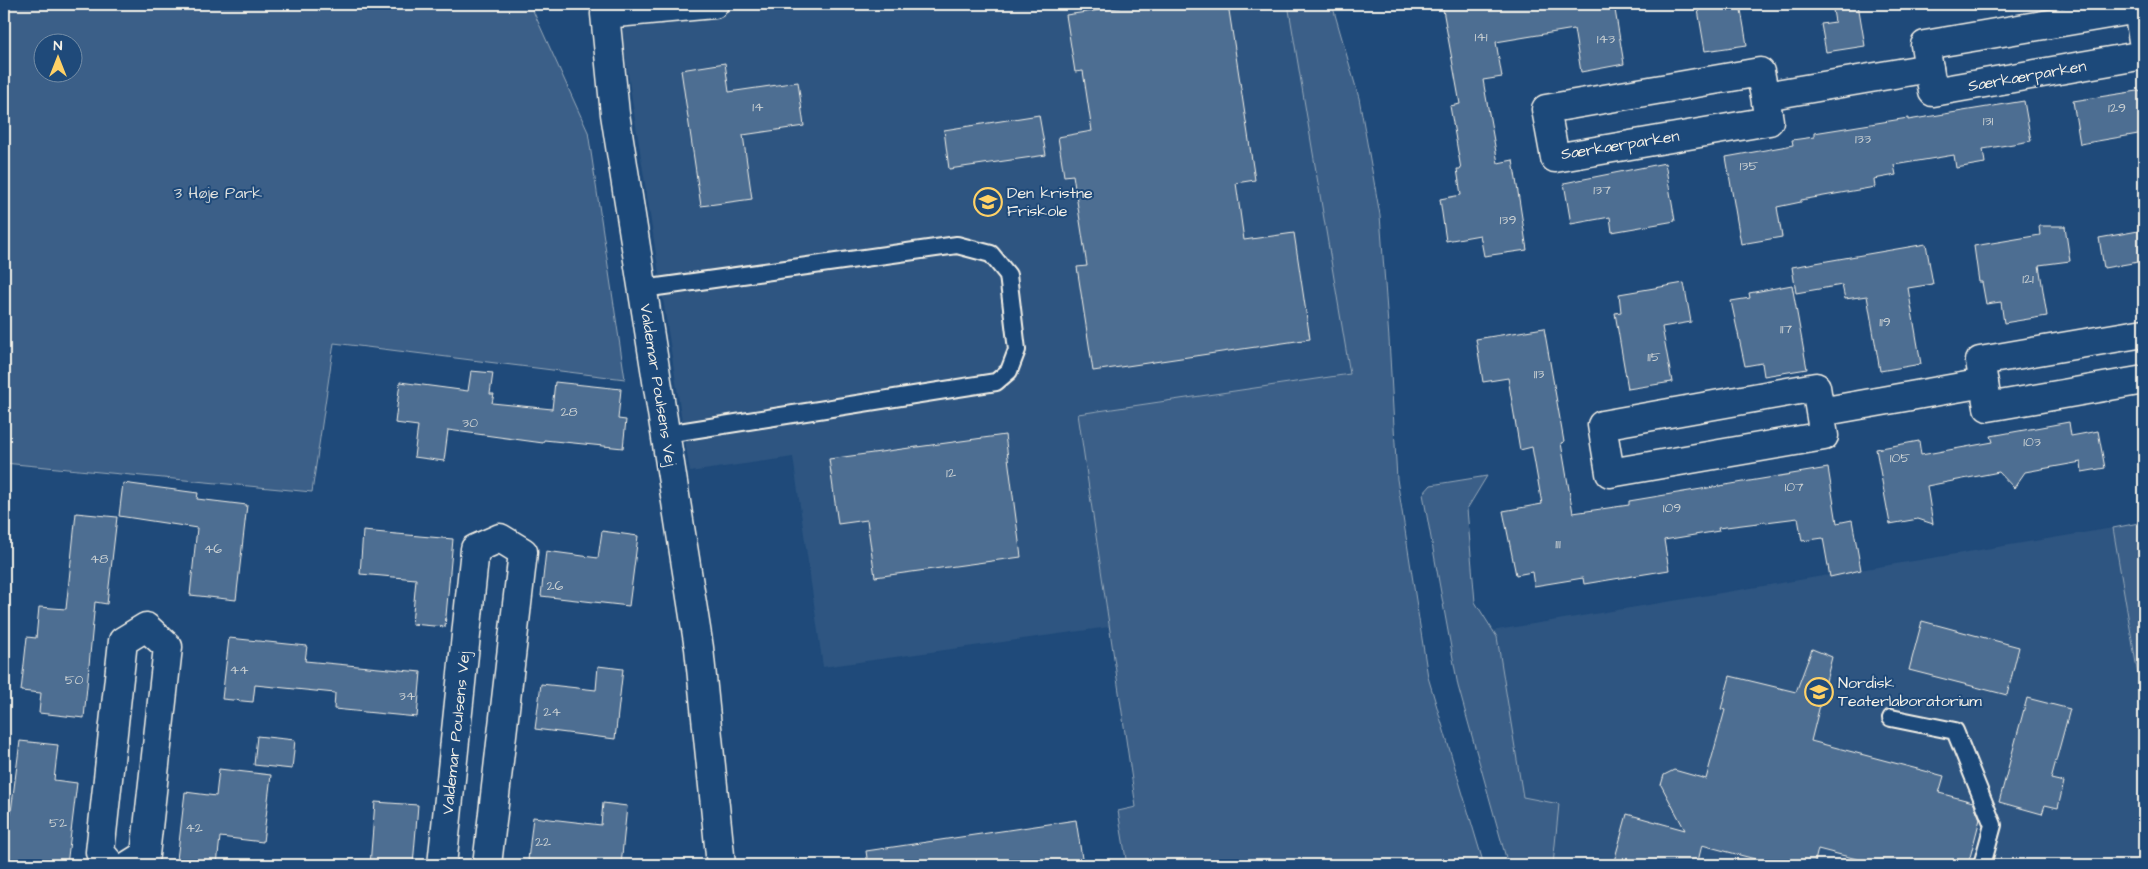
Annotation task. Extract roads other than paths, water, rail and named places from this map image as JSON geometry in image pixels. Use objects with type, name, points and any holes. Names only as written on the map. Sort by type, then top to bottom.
[{"type":"street","name":"Valdemar Poulsens Vej","points":[[714,4],[605,14],[615,114],[699,648],[721,865]]},
{"type":"street","name":"Særkærparken","points":[[2138,9],[2144,41],[1933,92],[1929,68],[1925,45],[2138,9]]},
{"type":"street","points":[[1765,96],[1929,68]]},
{"type":"street","name":"Særkærparken","points":[[1760,72],[1765,96],[1769,121],[1555,158],[1546,109],[1760,72]]},
{"type":"street","points":[[2144,333],[1980,361],[1988,407],[2144,380]]},
{"type":"street","points":[[1820,412],[1984,383]]},
{"type":"street","points":[[1816,387],[1820,412],[1824,436],[1610,473],[1602,424],[1816,387]]},
{"type":"street","name":"Valdemar Poulsens Vej","points":[[442,865],[475,549],[500,538],[523,552],[486,865]]},
{"type":"street","points":[[110,865],[100,852],[123,641],[146,627],[168,647],[144,855],[129,865]]},
{"type":"lane","points":[[643,289],[957,245],[991,254],[1008,275],[1017,350],[1009,371],[996,382],[666,434]]},
{"type":"lane","points":[[1891,718],[1955,731],[1993,825],[1982,865]]},
{"type":"place","name":"Den kristne Friskole","points":[[988,202]]},
{"type":"place","name":"Nordisk Teaterlaboratorium","points":[[1819,692]]},
{"type":"park label","name":"3 Høje Park","points":[[218,193]]}]
